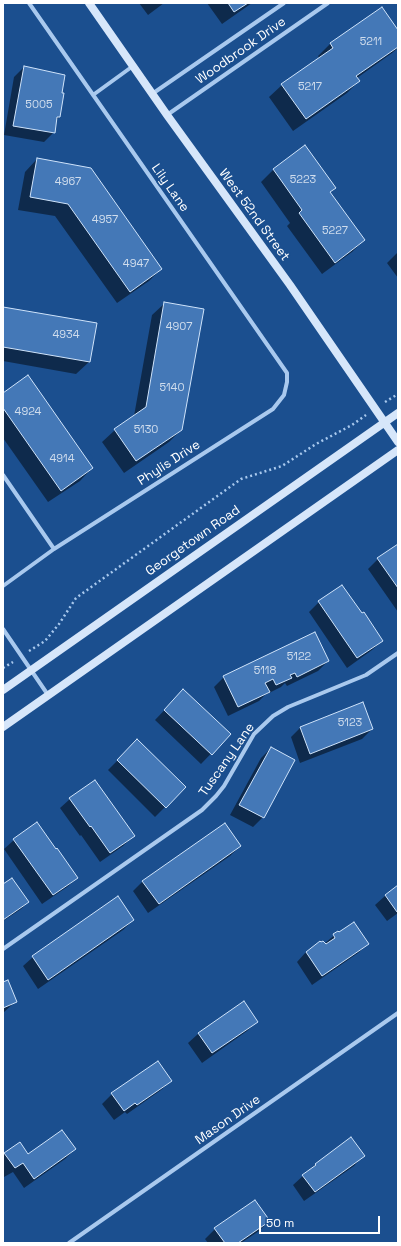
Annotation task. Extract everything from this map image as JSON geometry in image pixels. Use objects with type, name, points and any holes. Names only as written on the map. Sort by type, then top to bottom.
[{"type":"main road","name":"West 52nd Street","points":[[89,3],[152,94],[290,285],[398,442]]},
{"type":"main road","name":"Georgetown Road","points":[[3,690],[398,413]]},
{"type":"main road","points":[[3,727],[398,450]]},
{"type":"street","name":"Lily Lane","points":[[29,3],[287,373],[287,386]]},
{"type":"street","name":"Woodbrook Drive","points":[[152,94],[284,3]]},
{"type":"street","name":"Woodbrook Drive","points":[[167,115],[328,3]]},
{"type":"street","points":[[92,95],[133,66]]},
{"type":"street","name":"Phylis Drive","points":[[3,586],[54,549],[273,409],[284,395],[287,386]]},
{"type":"street","points":[[3,475],[54,549]]},
{"type":"street","points":[[3,629],[48,695]]},
{"type":"street","name":"Tuscany Lane","points":[[3,949],[202,810],[224,786],[254,734],[273,716],[295,704],[362,677],[398,652]]},
{"type":"street","name":"Mason Drive","points":[[69,1243],[398,1013]]},
{"type":"path","points":[[45,641],[59,624],[76,598],[241,479],[282,466],[316,444],[352,426],[398,394]]},
{"type":"building","points":[[228,3],[248,3],[234,12]]},
{"type":"building","points":[[382,7],[398,30],[398,47],[356,76],[360,81],[306,119],[281,84],[333,48],[330,43]]},
{"type":"building","points":[[24,66],[65,75],[60,117],[57,117],[55,133],[13,126]]},
{"type":"building","points":[[305,145],[336,188],[330,192],[365,240],[335,263],[299,213],[302,210],[273,169]]},
{"type":"building","points":[[37,158],[91,168],[162,269],[130,292],[68,204],[30,197]]},
{"type":"building","points":[[164,302],[204,309],[182,430],[136,461],[114,429],[146,407]]},
{"type":"building","points":[[3,307],[97,323],[90,362],[3,347]]},
{"type":"building","points":[[28,375],[93,468],[61,491],[3,408],[3,393]]},
{"type":"building","points":[[398,544],[398,588],[377,558]]},
{"type":"building","points":[[342,585],[362,613],[364,612],[383,641],[357,658],[318,601]]},
{"type":"building","points":[[315,632],[329,661],[297,677],[295,673],[290,675],[292,678],[276,685],[273,679],[265,683],[270,692],[238,707],[223,676]]},
{"type":"building","points":[[183,689],[231,734],[212,755],[164,710]]},
{"type":"building","points":[[363,702],[373,729],[310,754],[300,727]]},
{"type":"building","points":[[137,739],[186,787],[166,808],[117,760]]},
{"type":"building","points":[[271,747],[295,760],[264,818],[239,805]]},
{"type":"building","points":[[95,780],[135,836],[110,853],[69,798]]},
{"type":"building","points":[[37,822],[78,878],[53,895],[13,839]]},
{"type":"building","points":[[225,823],[241,846],[159,904],[142,881]]},
{"type":"building","points":[[12,878],[29,902],[3,920],[3,884]]},
{"type":"building","points":[[398,885],[398,912],[397,912],[385,895]]},
{"type":"building","points":[[118,896],[134,920],[48,980],[32,956]]},
{"type":"building","points":[[354,922],[369,944],[322,976],[306,952],[320,941],[323,941],[326,944],[335,938],[333,934],[338,931],[339,932]]},
{"type":"building","points":[[8,980],[17,1002],[3,1008],[3,982]]},
{"type":"building","points":[[244,1001],[258,1022],[212,1053],[198,1033]]},
{"type":"building","points":[[158,1061],[172,1081],[137,1105],[135,1103],[124,1111],[111,1093]]},
{"type":"building","points":[[62,1130],[76,1149],[34,1179],[23,1163],[15,1168],[4,1153],[20,1142],[28,1154]]},
{"type":"building","points":[[351,1137],[365,1156],[315,1192],[302,1175]]},
{"type":"building","points":[[255,1200],[270,1221],[238,1243],[225,1243],[214,1228]]}]
